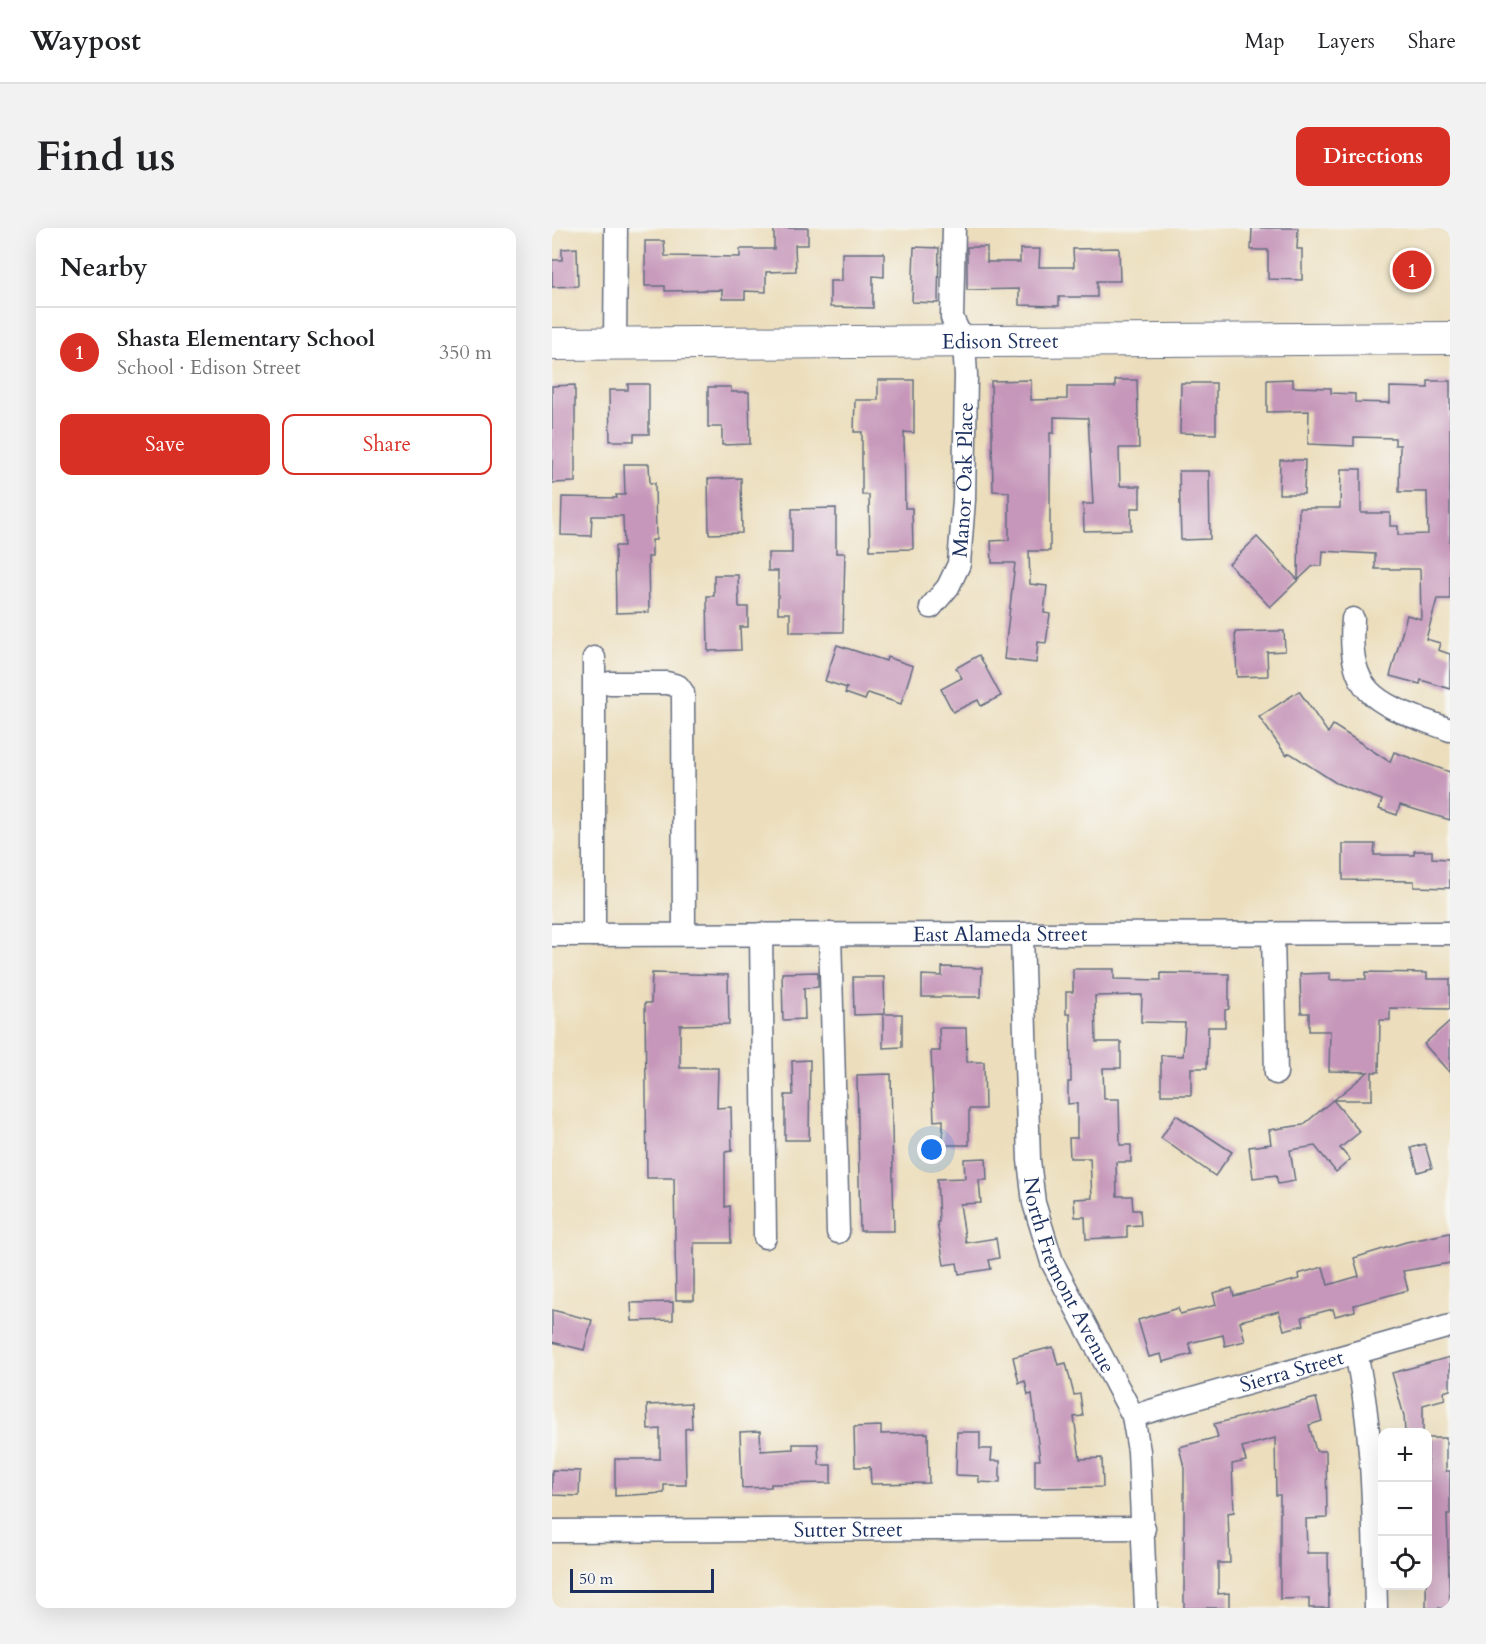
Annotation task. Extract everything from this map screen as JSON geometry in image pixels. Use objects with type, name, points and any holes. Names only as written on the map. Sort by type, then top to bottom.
[{"type":"street","points":[[615,344],[616,228]]},
{"type":"street","points":[[954,228],[952,318],[964,343]]},
{"type":"street","name":"Edison Street","points":[[552,344],[1450,338]]},
{"type":"street","name":"Manor Oak Place","points":[[931,607],[948,587],[958,564],[964,488],[966,375],[964,343]]},
{"type":"street","points":[[1353,619],[1353,659],[1361,684],[1372,697],[1450,730]]},
{"type":"street","points":[[594,658],[594,935]]},
{"type":"street","points":[[610,683],[667,683],[678,686],[682,693],[684,934]]},
{"type":"street","points":[[1274,933],[1276,1074]]},
{"type":"street","name":"East Alameda Street","points":[[552,935],[1450,933]]},
{"type":"street","points":[[761,934],[765,1237]]},
{"type":"street","points":[[830,934],[838,1232]]},
{"type":"street","name":"North Fremont Avenue","points":[[1022,935],[1029,1160],[1034,1203],[1052,1263],[1133,1416],[1140,1452],[1146,1608]]},
{"type":"street","name":"Sierra Street","points":[[1133,1416],[1450,1326]]},
{"type":"street","points":[[1356,1353],[1364,1393],[1373,1489],[1376,1608]]},
{"type":"street","name":"Sutter Street","points":[[552,1531],[1144,1528]]},
{"type":"building","points":[[774,228],[808,228],[808,245],[795,245],[796,271],[766,272],[766,292],[745,291],[745,299],[722,299],[722,290],[665,291],[665,286],[645,286],[645,241],[664,241],[665,256],[740,257],[740,249],[774,249]]},
{"type":"building","points":[[1252,228],[1298,228],[1297,249],[1302,249],[1302,280],[1268,279],[1268,250],[1251,250]]},
{"type":"building","points":[[914,247],[939,248],[938,303],[912,302]]},
{"type":"building","points":[[967,247],[987,247],[987,262],[1020,262],[1020,249],[1040,249],[1039,267],[1074,267],[1073,249],[1119,248],[1120,281],[1097,281],[1097,297],[1059,297],[1059,306],[1019,305],[1019,289],[967,290]]},
{"type":"building","points":[[577,248],[578,286],[552,287],[552,260],[562,260],[562,249]]},
{"type":"building","points":[[842,253],[884,253],[884,277],[873,276],[873,308],[830,307],[830,281],[842,281]]},
{"type":"building","points":[[1293,379],[1293,387],[1331,388],[1331,393],[1355,394],[1355,402],[1390,403],[1390,387],[1428,388],[1428,381],[1450,381],[1450,599],[1437,599],[1426,639],[1440,643],[1438,650],[1450,654],[1450,689],[1421,680],[1420,684],[1390,676],[1407,615],[1421,619],[1420,569],[1375,569],[1375,554],[1323,551],[1322,566],[1313,566],[1298,580],[1299,508],[1340,508],[1341,469],[1361,469],[1361,513],[1390,513],[1390,526],[1398,526],[1398,535],[1428,534],[1427,492],[1399,492],[1400,445],[1395,445],[1395,438],[1354,437],[1354,446],[1308,444],[1309,411],[1267,412],[1267,380]]},
{"type":"building","points":[[878,380],[914,380],[914,433],[904,432],[905,508],[912,508],[913,549],[870,550],[869,495],[862,495],[862,432],[854,432],[855,400],[878,400]]},
{"type":"building","points":[[1031,380],[1031,400],[1067,399],[1067,387],[1115,387],[1115,380],[1137,380],[1139,448],[1119,448],[1120,486],[1140,486],[1140,508],[1131,508],[1131,530],[1084,531],[1083,504],[1093,504],[1088,418],[1054,417],[1054,433],[1050,433],[1050,551],[1029,551],[1030,584],[1047,586],[1044,613],[1050,614],[1046,643],[1038,642],[1036,663],[1004,659],[1015,563],[992,563],[991,541],[1009,540],[1009,492],[993,491],[991,381]]},
{"type":"building","points":[[1181,383],[1216,383],[1216,434],[1180,433]]},
{"type":"building","points":[[628,384],[649,384],[649,434],[634,434],[634,441],[610,441],[609,390],[628,390]]},
{"type":"building","points":[[575,385],[575,482],[552,483],[552,386]]},
{"type":"building","points":[[708,387],[731,387],[731,392],[749,392],[750,444],[722,445],[722,427],[708,427]]},
{"type":"building","points":[[1280,460],[1305,460],[1304,494],[1279,494]]},
{"type":"building","points":[[624,464],[649,464],[650,483],[655,483],[656,540],[652,540],[652,557],[648,557],[649,612],[616,613],[615,546],[624,546],[623,516],[592,516],[591,536],[561,535],[562,497],[617,498],[616,495],[625,495]]},
{"type":"building","points":[[1179,471],[1209,471],[1210,539],[1181,540]]},
{"type":"building","points":[[741,478],[742,533],[709,534],[708,479]]},
{"type":"building","points":[[836,508],[836,553],[845,553],[843,632],[790,632],[790,613],[778,613],[778,571],[768,571],[768,553],[792,553],[792,509]]},
{"type":"building","points":[[1257,537],[1298,580],[1270,607],[1229,564]]},
{"type":"building","points":[[714,575],[738,575],[739,607],[748,607],[748,627],[740,627],[741,650],[708,651],[707,596],[714,596]]},
{"type":"building","points":[[1284,631],[1285,651],[1267,652],[1268,676],[1237,677],[1235,632]]},
{"type":"building","points":[[837,645],[886,661],[887,657],[913,666],[901,704],[868,693],[865,700],[845,693],[847,688],[825,681]]},
{"type":"building","points":[[979,655],[1001,696],[981,706],[978,700],[953,712],[941,689],[962,678],[956,668]]},
{"type":"building","points":[[1299,691],[1328,733],[1333,725],[1390,762],[1394,752],[1450,772],[1450,820],[1400,805],[1397,815],[1379,809],[1382,800],[1336,783],[1290,753],[1286,755],[1259,717]]},
{"type":"building","points":[[1343,844],[1375,844],[1374,855],[1414,855],[1414,851],[1432,851],[1432,858],[1449,859],[1450,888],[1414,887],[1414,881],[1343,880]]},
{"type":"building","points":[[942,967],[982,968],[981,997],[922,997],[922,975],[942,976]]},
{"type":"building","points":[[1073,969],[1114,969],[1114,979],[1161,980],[1161,973],[1229,974],[1229,1009],[1225,1010],[1225,1027],[1208,1027],[1207,1068],[1191,1068],[1191,1095],[1161,1095],[1161,1055],[1183,1056],[1185,1023],[1141,1022],[1142,995],[1095,996],[1096,1042],[1121,1042],[1121,1068],[1103,1068],[1104,1099],[1119,1099],[1120,1145],[1131,1145],[1131,1162],[1116,1162],[1117,1196],[1132,1196],[1133,1210],[1140,1210],[1141,1225],[1127,1226],[1127,1237],[1086,1239],[1085,1217],[1075,1217],[1074,1199],[1092,1198],[1090,1158],[1070,1158],[1069,1138],[1077,1138],[1077,1103],[1068,1104],[1068,1082],[1071,1082],[1070,1014],[1066,1014],[1066,992],[1073,992]]},
{"type":"building","points":[[818,972],[818,987],[804,988],[805,1019],[783,1020],[782,973]]},
{"type":"building","points":[[1366,972],[1427,973],[1427,979],[1450,979],[1450,1009],[1390,1008],[1390,1020],[1380,1020],[1379,1072],[1372,1072],[1372,1100],[1334,1100],[1368,1072],[1329,1071],[1330,1031],[1309,1031],[1309,1013],[1301,1013],[1300,974],[1330,973],[1330,980],[1366,979]]},
{"type":"building","points":[[652,973],[728,975],[729,1024],[680,1025],[680,1068],[718,1068],[717,1108],[731,1107],[732,1151],[725,1152],[725,1207],[730,1206],[731,1243],[694,1243],[694,1300],[676,1300],[674,1178],[647,1178],[645,1003],[651,1003]]},
{"type":"building","points":[[853,977],[884,977],[885,1014],[902,1014],[902,1047],[883,1048],[883,1014],[854,1015]]},
{"type":"building","points":[[1450,1021],[1450,1073],[1424,1044]]},
{"type":"building","points":[[939,1028],[966,1028],[967,1062],[984,1062],[985,1109],[969,1109],[969,1145],[943,1145],[943,1120],[934,1121],[931,1051],[940,1051]]},
{"type":"building","points":[[810,1060],[809,1140],[785,1140],[785,1095],[793,1095],[792,1061]]},
{"type":"building","points":[[891,1074],[894,1231],[860,1231],[857,1075]]},
{"type":"building","points":[[1333,1100],[1360,1132],[1340,1148],[1350,1160],[1336,1172],[1315,1146],[1290,1150],[1295,1181],[1278,1184],[1276,1175],[1253,1178],[1249,1147],[1271,1144],[1269,1130],[1303,1125]]},
{"type":"building","points":[[1176,1115],[1232,1152],[1215,1176],[1161,1138]]},
{"type":"building","points":[[1425,1144],[1432,1168],[1418,1172],[1411,1148]]},
{"type":"building","points":[[986,1158],[987,1180],[979,1180],[981,1203],[960,1204],[966,1243],[996,1238],[999,1258],[989,1260],[991,1269],[959,1274],[957,1263],[944,1265],[937,1222],[939,1222],[937,1179],[965,1178],[964,1159]]},
{"type":"building","points":[[1450,1233],[1450,1263],[1403,1271],[1408,1290],[1354,1305],[1355,1311],[1335,1316],[1333,1309],[1302,1317],[1304,1325],[1284,1330],[1279,1311],[1240,1321],[1245,1341],[1225,1346],[1223,1335],[1189,1343],[1192,1354],[1163,1362],[1161,1354],[1149,1357],[1138,1320],[1178,1308],[1180,1314],[1216,1305],[1213,1293],[1232,1288],[1234,1296],[1299,1279],[1298,1274],[1323,1267],[1328,1285],[1359,1276],[1354,1258],[1406,1242]]},
{"type":"building","points":[[673,1302],[673,1320],[632,1321],[631,1303]]},
{"type":"building","points":[[552,1310],[592,1320],[584,1350],[552,1342]]},
{"type":"building","points":[[1053,1347],[1058,1365],[1066,1363],[1074,1395],[1080,1394],[1083,1416],[1074,1417],[1080,1459],[1102,1458],[1103,1487],[1035,1488],[1035,1460],[1040,1460],[1032,1394],[1028,1395],[1025,1381],[1019,1383],[1013,1357]]},
{"type":"building","points":[[1450,1357],[1450,1390],[1443,1392],[1445,1399],[1423,1405],[1423,1428],[1405,1428],[1404,1416],[1392,1373]]},
{"type":"building","points":[[1316,1398],[1322,1421],[1309,1425],[1316,1451],[1326,1451],[1327,1518],[1306,1519],[1307,1553],[1328,1553],[1329,1608],[1309,1608],[1309,1598],[1280,1599],[1280,1495],[1276,1495],[1275,1438],[1242,1447],[1246,1461],[1232,1464],[1234,1512],[1228,1513],[1230,1563],[1218,1563],[1218,1594],[1229,1593],[1229,1608],[1184,1608],[1184,1467],[1179,1447],[1218,1437],[1214,1424]]},
{"type":"building","points":[[691,1403],[692,1428],[685,1429],[686,1485],[664,1485],[664,1493],[615,1496],[615,1459],[660,1459],[660,1429],[648,1430],[647,1405]]},
{"type":"building","points":[[881,1426],[881,1434],[928,1433],[929,1483],[871,1484],[870,1467],[855,1467],[854,1427]]},
{"type":"building","points":[[760,1431],[761,1451],[793,1449],[793,1444],[818,1444],[819,1465],[831,1465],[831,1483],[771,1484],[771,1487],[742,1488],[740,1432]]},
{"type":"building","points":[[957,1432],[980,1432],[980,1449],[992,1449],[991,1461],[1000,1461],[1000,1483],[979,1482],[979,1476],[956,1475]]},
{"type":"building","points":[[1432,1438],[1446,1438],[1446,1471],[1450,1471],[1450,1514],[1447,1514],[1450,1608],[1426,1608],[1426,1590],[1432,1590]]},
{"type":"building","points":[[552,1470],[580,1471],[579,1496],[552,1495]]},
{"type":"place","name":"Shasta Elementary School","points":[[1412,270]]}]
